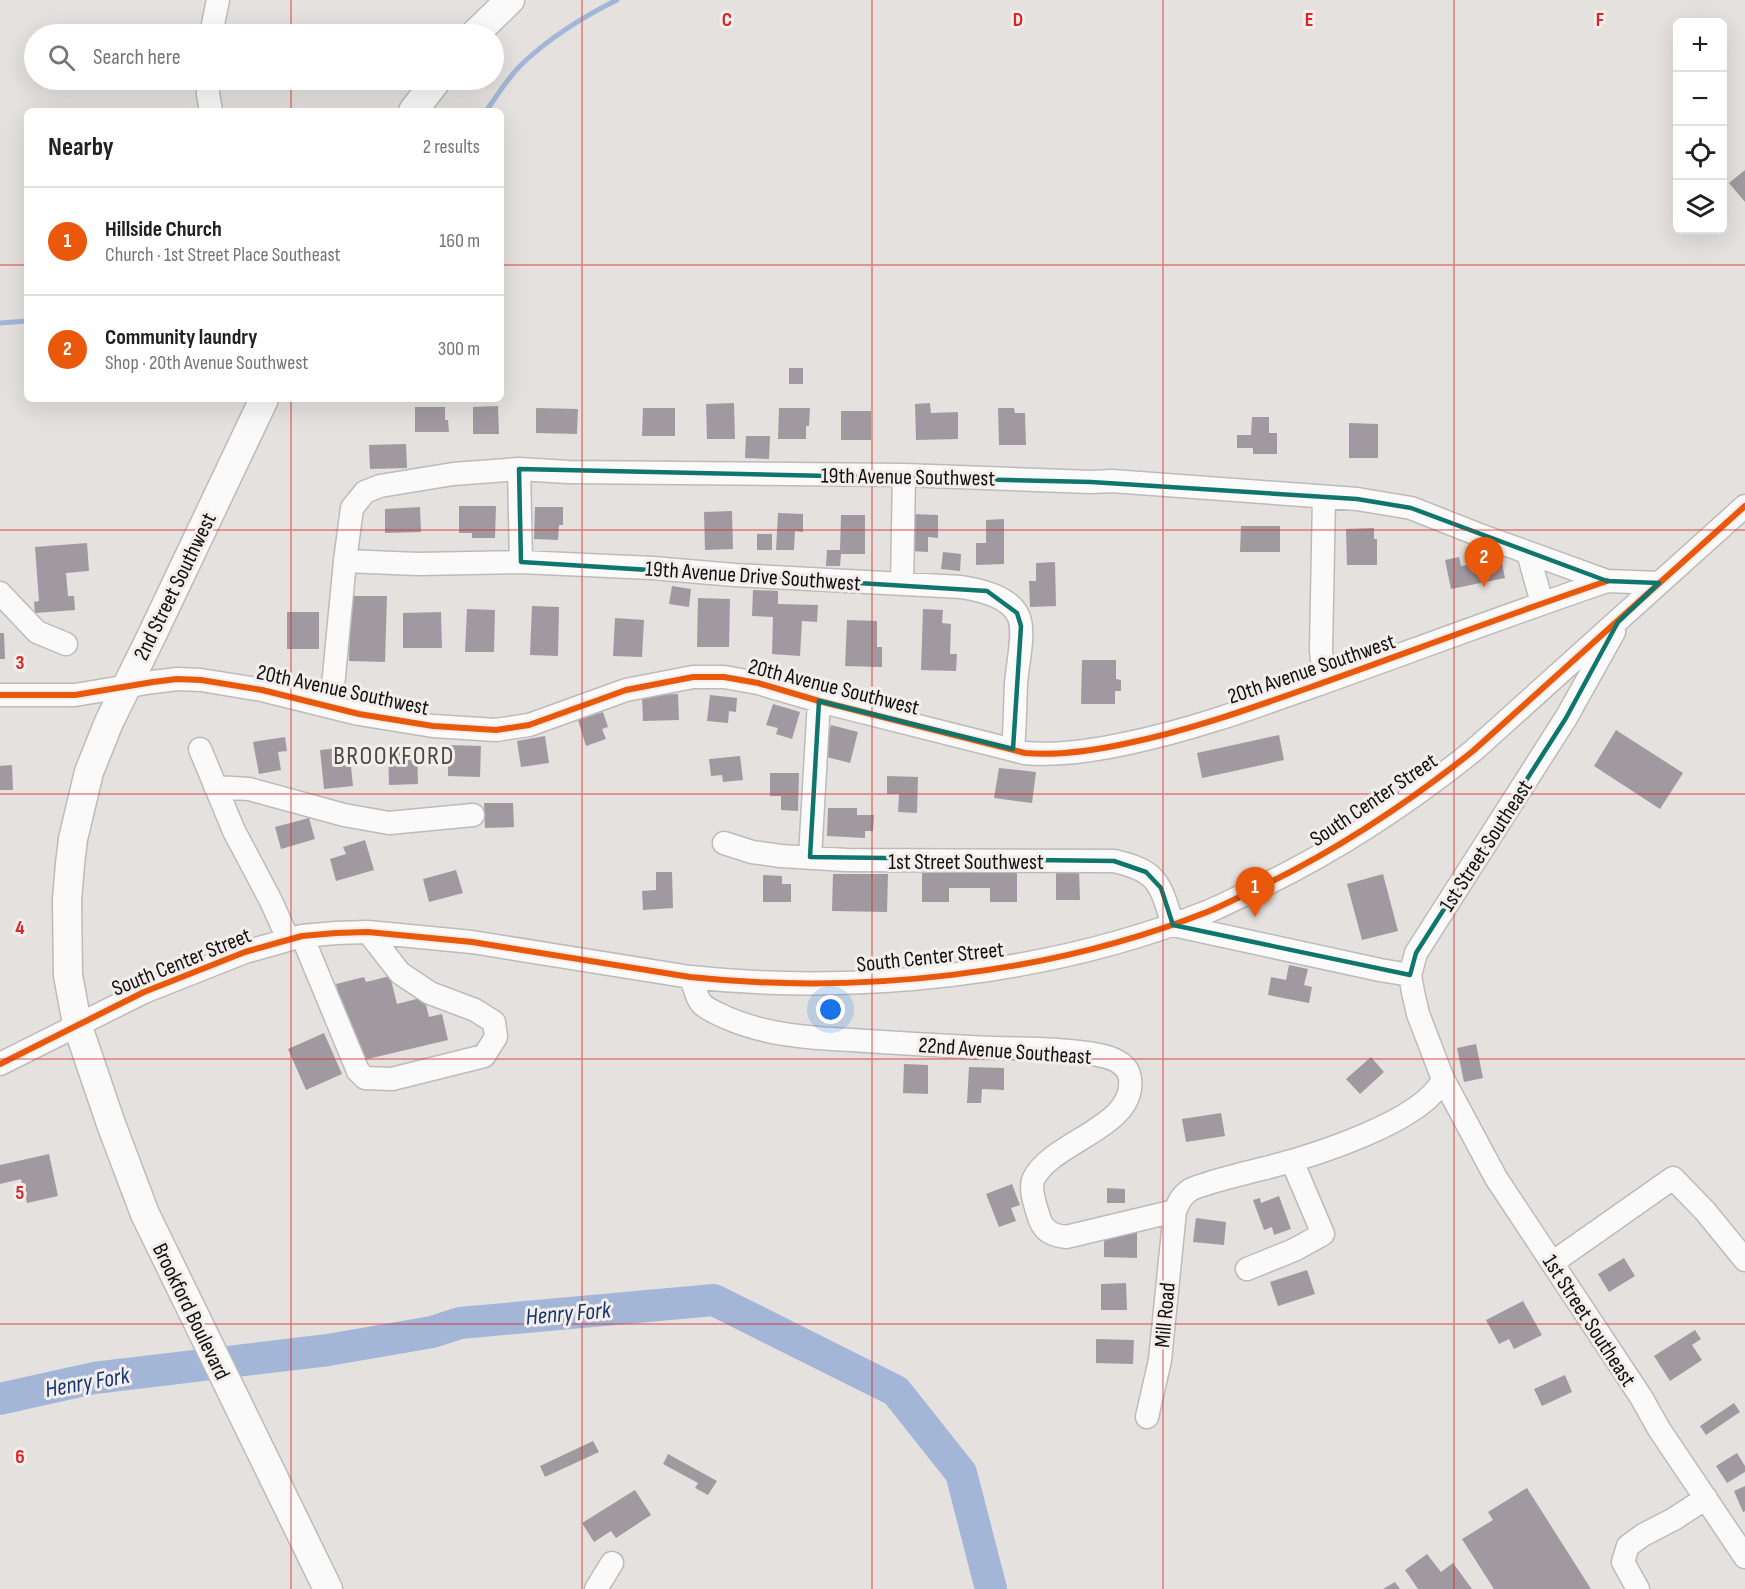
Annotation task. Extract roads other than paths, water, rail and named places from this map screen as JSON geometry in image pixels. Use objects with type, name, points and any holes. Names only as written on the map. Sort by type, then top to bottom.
[{"type":"main road","points":[[485,24],[504,6]]},
{"type":"main road","points":[[415,108],[429,90]]},
{"type":"main road","name":"2nd Street Southwest","points":[[77,1024],[68,975],[67,900],[72,848],[89,772],[125,687],[263,402]]},
{"type":"main road","name":"Brookford Boulevard","points":[[77,1024],[145,1214],[328,1589]]},
{"type":"street","points":[[213,24],[218,0]]},
{"type":"street","points":[[208,90],[210,108]]},
{"type":"street","points":[[519,470],[521,561]]},
{"type":"street","name":"19th Avenue Southwest","points":[[330,707],[352,508],[365,492],[380,486],[453,474],[519,470],[904,475],[1112,482],[1356,499],[1411,508],[1606,581],[1659,584]]},
{"type":"street","points":[[903,584],[904,475]]},
{"type":"street","points":[[1324,497],[1321,650],[1324,682]]},
{"type":"street","name":"South Center Street","points":[[0,1064],[144,992],[245,952],[295,938],[336,933],[368,932],[472,942],[723,981],[827,984],[935,977],[1023,964],[1112,944],[1173,925],[1220,906],[1319,858],[1358,835],[1439,779],[1473,752],[1745,506]]},
{"type":"street","points":[[1528,553],[1542,603]]},
{"type":"street","name":"19th Avenue Drive Southwest","points":[[345,561],[418,564],[521,561],[961,587],[987,591],[1004,601],[1017,613],[1021,626],[1013,749]]},
{"type":"street","name":"20th Avenue Southwest","points":[[0,695],[75,695],[177,679],[201,680],[262,690],[359,714],[432,726],[496,730],[529,724],[626,690],[693,677],[724,677],[758,683],[819,701],[1024,753],[1046,755],[1154,738],[1228,716],[1606,581]]},
{"type":"street","points":[[0,593],[37,632],[66,644]]},
{"type":"street","name":"1st Street Southeast","points":[[1618,622],[1610,642],[1566,718],[1416,953],[1410,975],[1418,1014],[1443,1079],[1496,1178],[1745,1557]]},
{"type":"street","points":[[810,857],[819,701]]},
{"type":"street","points":[[200,748],[234,831],[271,901],[295,938],[358,1071],[365,1078],[392,1079],[484,1056],[496,1037],[494,1022],[475,1010],[430,993],[400,974],[368,932]]},
{"type":"street","points":[[215,787],[249,789],[344,814],[389,823],[473,815]]},
{"type":"street","name":"1st Street Southwest","points":[[724,843],[752,852],[781,856],[891,861],[1114,861],[1133,865],[1146,872],[1161,888],[1173,925]]},
{"type":"street","points":[[1173,925],[1297,953],[1410,975]]},
{"type":"street","name":"22nd Avenue Southeast","points":[[690,977],[700,1003],[708,1009],[744,1025],[774,1032],[839,1040],[944,1046],[1042,1048],[1087,1053],[1112,1059],[1122,1064],[1129,1073],[1131,1081],[1129,1096],[1118,1113],[1049,1160],[1033,1179],[1033,1194],[1039,1217],[1044,1228],[1054,1236],[1066,1237],[1175,1211]]},
{"type":"street","points":[[1175,1211],[1180,1198],[1192,1189],[1235,1175],[1292,1161],[1360,1138],[1415,1107],[1429,1097],[1443,1079]]},
{"type":"street","points":[[1247,1269],[1294,1250],[1323,1234],[1292,1161]]},
{"type":"street","points":[[1552,1263],[1672,1178],[1705,1211],[1745,1260]]},
{"type":"street","name":"Mill Road","points":[[1147,1417],[1160,1360],[1175,1211]]},
{"type":"street","points":[[1638,1589],[1623,1562],[1628,1546],[1706,1498]]},
{"type":"street","points":[[596,1589],[612,1563]]},
{"type":"waterway","points":[[504,86],[520,66],[541,47],[566,29],[617,0]]},
{"type":"waterway","points":[[488,108],[501,90]]},
{"type":"waterway","points":[[0,323],[24,321]]},
{"type":"waterway","name":"Henry Fork","points":[[0,1399],[94,1378],[328,1350],[432,1332],[460,1323],[714,1300],[896,1391],[961,1473],[991,1589]]},
{"type":"place","name":"Community laundry","points":[[1484,587]]},
{"type":"place","name":"Hillside Church","points":[[1255,917]]},
{"type":"district","name":"BROOKFORD","points":[[394,755]]}]
